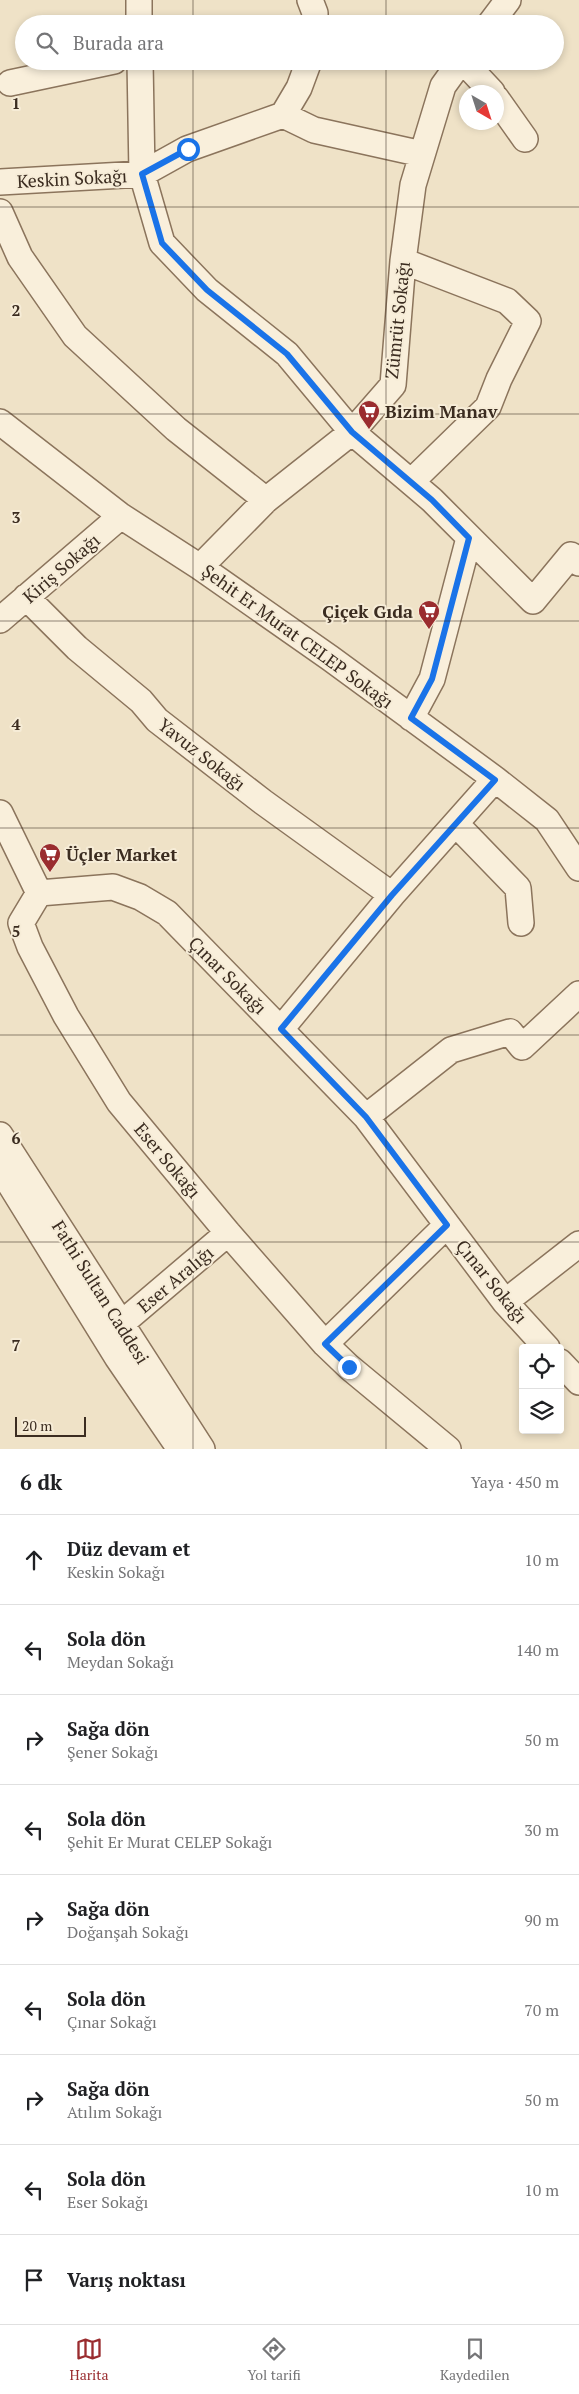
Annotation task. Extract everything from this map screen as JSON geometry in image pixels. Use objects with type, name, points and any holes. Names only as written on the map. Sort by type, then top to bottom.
[{"type":"street","points":[[139,0],[139,15]]},
{"type":"street","points":[[310,0],[315,15]]},
{"type":"street","points":[[497,15],[508,0]]},
{"type":"street","points":[[10,83],[71,70]]},
{"type":"street","points":[[140,70],[142,174],[162,243],[207,290],[287,354],[352,432],[411,482],[533,601],[571,555],[579,563]]},
{"type":"street","points":[[306,70],[299,88],[282,115],[314,130],[422,154]]},
{"type":"street","name":"Zümrüt Sokağı","points":[[200,566],[266,500],[352,432],[392,384],[403,261],[413,185],[442,86],[455,70]]},
{"type":"street","points":[[471,70],[485,85]]},
{"type":"street","points":[[504,109],[525,139]]},
{"type":"street","name":"Keskin Sokağı","points":[[0,182],[142,174],[188,149],[282,115]]},
{"type":"street","points":[[0,212],[20,257],[75,336],[176,429],[266,500]]},
{"type":"street","points":[[403,261],[507,302],[528,321],[499,379],[488,407],[411,482]]},
{"type":"street","name":"Şehit Er Murat CELEP Sokağı","points":[[0,422],[121,516],[200,566],[411,718],[547,820],[579,868]]},
{"type":"street","name":"Kiriş Sokağı","points":[[0,620],[121,516]]},
{"type":"street","points":[[411,718],[432,679],[469,538]]},
{"type":"street","name":"Yavuz Sokağı","points":[[26,597],[76,648],[141,701],[157,720],[263,802],[392,895]]},
{"type":"street","points":[[281,1029],[392,895],[495,780]]},
{"type":"street","points":[[0,814],[39,893]]},
{"type":"street","points":[[456,824],[518,888],[521,923]]},
{"type":"street","name":"Çınar Sokağı","points":[[39,893],[113,887],[140,897],[167,913],[366,1117],[505,1302],[544,1344]]},
{"type":"street","name":"Eser Sokağı","points":[[39,893],[22,923],[30,947],[66,1016],[119,1102],[228,1233],[325,1344],[349,1367],[448,1449]]},
{"type":"street","points":[[366,1117],[451,1050],[510,1032],[522,1047],[579,994]]},
{"type":"street","name":"Fathi Sultan Caddesi","points":[[0,1135],[202,1449]]},
{"type":"street","points":[[0,1168],[117,1357],[180,1449]]},
{"type":"street","points":[[325,1344],[447,1225]]},
{"type":"street","name":"Eser Aralığı","points":[[121,1324],[228,1233]]},
{"type":"street","points":[[505,1302],[579,1244]]},
{"type":"street","points":[[564,1366],[579,1382]]},
{"type":"place","name":"Bizim Manav","points":[[369,430]]},
{"type":"place","name":"Çiçek Gıda","points":[[429,630]]},
{"type":"place","name":"Üçler Market","points":[[50,873]]},
{"type":"route","points":[[188,149],[142,174],[162,243],[207,290],[287,354],[352,432],[432,500],[469,538],[432,679],[411,718],[495,780],[392,895],[281,1029],[366,1117],[447,1225],[325,1344],[349,1367]]}]
